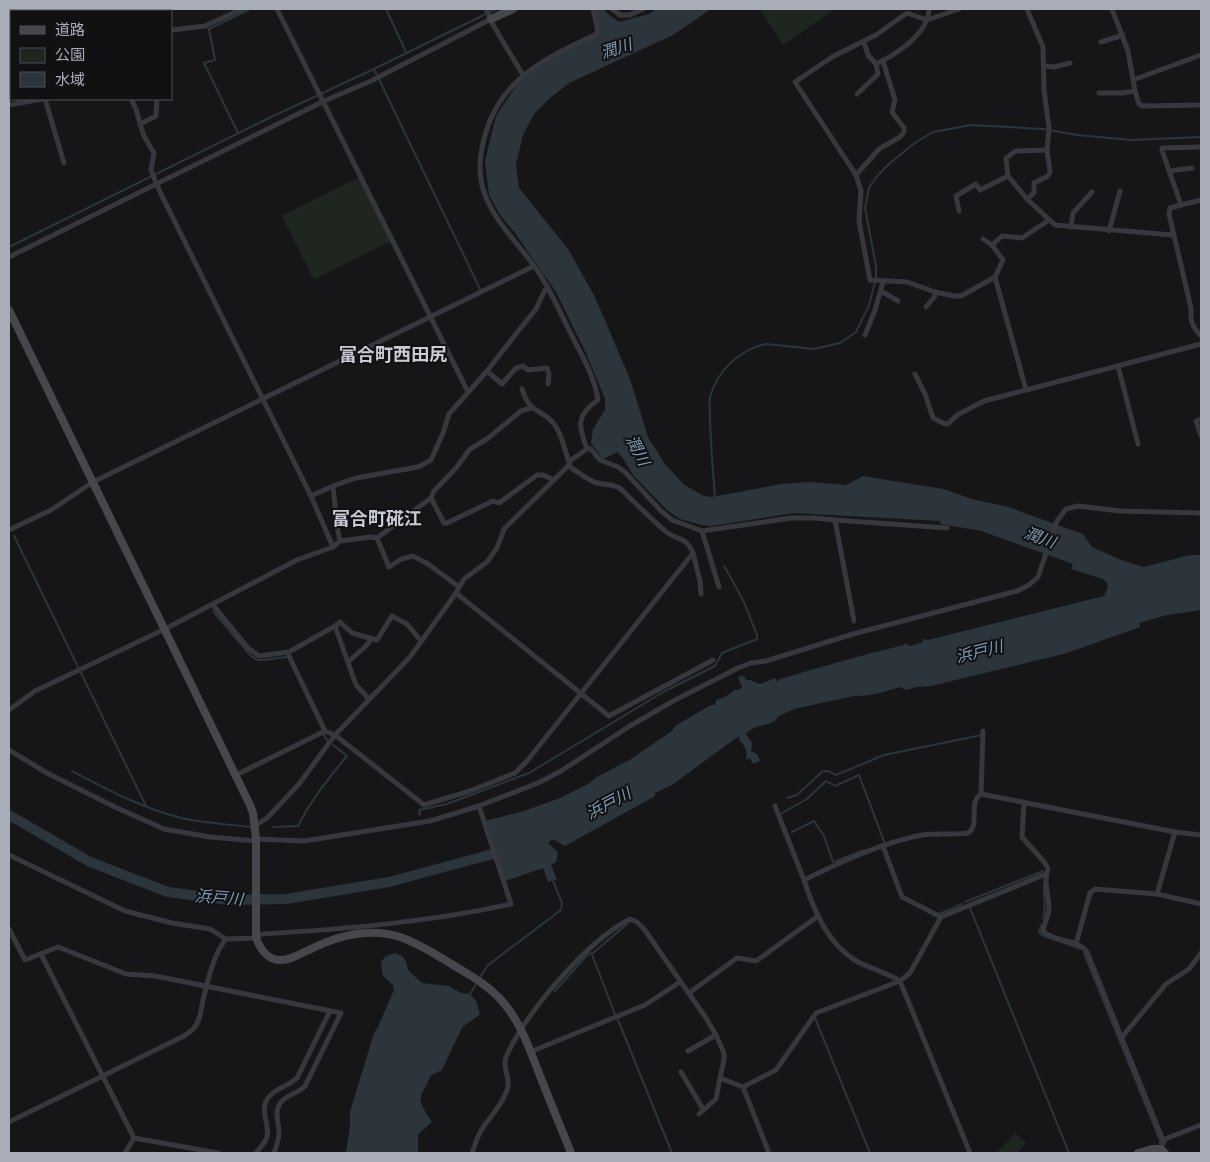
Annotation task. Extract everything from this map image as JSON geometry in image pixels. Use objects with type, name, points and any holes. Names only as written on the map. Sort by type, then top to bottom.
[{"type":"street","points":[[172,30],[205,26],[242,9]]},
{"type":"street","points":[[277,9],[468,392]]},
{"type":"street","points":[[486,9],[523,75]]},
{"type":"street","points":[[9,257],[156,182],[324,100],[371,81],[513,9]]},
{"type":"street","points":[[585,450],[580,431],[583,413],[586,408],[598,400],[597,390],[548,288],[492,210],[485,195],[480,168],[481,148],[490,117],[508,91],[523,75],[546,58],[595,35],[598,31],[593,9]]},
{"type":"street","points":[[612,9],[620,15],[630,15],[643,9]]},
{"type":"street","points":[[876,64],[884,61],[914,39],[927,20],[929,9]]},
{"type":"street","points":[[959,9],[927,20],[908,11],[864,42],[832,57],[795,82],[856,175],[861,191],[859,221],[870,280],[907,282],[935,292],[961,296],[995,277],[1003,260],[992,245],[983,238]]},
{"type":"street","points":[[1027,9],[1043,47],[1044,90],[1049,128],[1047,150],[1050,174],[1034,183],[1034,193],[1027,199]]},
{"type":"street","points":[[1112,9],[1128,51],[1139,104],[1143,106],[1201,106]]},
{"type":"street","points":[[1101,42],[1123,35]]},
{"type":"street","points":[[857,94],[877,76],[876,64],[868,55],[864,42]]},
{"type":"street","points":[[1133,80],[1201,55]]},
{"type":"street","points":[[856,175],[879,150],[900,137],[904,132],[904,128],[892,112],[895,100],[890,88],[884,61]]},
{"type":"street","points":[[1044,66],[1054,67],[1070,63]]},
{"type":"street","points":[[1100,93],[1135,91]]},
{"type":"street","points":[[9,105],[37,100]]},
{"type":"street","points":[[43,100],[64,163]]},
{"type":"street","points":[[131,100],[136,109],[144,136],[154,153],[151,170],[156,182],[311,496],[334,547]]},
{"type":"street","points":[[140,124],[156,116],[157,100]]},
{"type":"street","points":[[1181,205],[1162,148],[1201,146]]},
{"type":"street","points":[[1047,150],[1016,151],[1006,158],[1008,176],[1027,199],[1056,225],[1172,234]]},
{"type":"street","points":[[1169,172],[1192,168]]},
{"type":"street","points":[[960,211],[956,196],[976,184],[980,190],[1008,176]]},
{"type":"street","points":[[1109,230],[1120,191]]},
{"type":"street","points":[[1071,227],[1073,213],[1092,192]]},
{"type":"street","points":[[1201,200],[1168,210],[1172,234],[1191,308],[1191,324],[1201,336]]},
{"type":"street","points":[[992,245],[1002,236],[1022,238],[1049,220]]},
{"type":"street","points":[[9,530],[51,510],[93,482],[534,266]]},
{"type":"street","points":[[995,277],[1026,390]]},
{"type":"street","points":[[866,335],[881,291],[881,281]]},
{"type":"street","points":[[311,496],[356,478],[418,467],[431,460],[443,433],[448,414],[487,370],[536,309],[545,290],[548,288]]},
{"type":"street","points":[[881,291],[898,301]]},
{"type":"street","points":[[926,307],[935,296],[935,292]]},
{"type":"street","points":[[9,310],[250,804],[256,840],[256,938],[264,953],[281,960],[292,958],[327,942],[349,935],[389,935],[403,938],[420,946],[486,985],[504,1003],[521,1030],[571,1153]]},
{"type":"street","points":[[915,374],[925,394],[933,418],[945,424],[949,423],[957,415],[984,402],[1201,344]]},
{"type":"street","points":[[487,370],[502,384],[516,368],[523,366],[528,370],[547,368],[549,374],[548,384]]},
{"type":"street","points":[[1118,366],[1138,444]]},
{"type":"street","points":[[522,389],[525,399],[531,408],[547,418],[555,426],[569,463],[590,480],[621,489],[666,532],[686,540],[694,553],[701,594]]},
{"type":"street","points":[[9,710],[35,691],[165,629],[297,560],[334,547],[340,541],[376,538],[431,498],[434,491],[456,468],[470,449],[487,439],[521,411],[531,408]]},
{"type":"street","points":[[1201,419],[1196,422],[1201,436]]},
{"type":"street","points":[[255,826],[267,818],[298,784],[335,735],[392,678],[456,593],[464,579],[486,562],[497,548],[504,529],[569,463],[585,450],[591,450],[600,460],[625,472],[660,510],[672,520],[702,531],[791,518],[947,528]]},
{"type":"street","points":[[431,498],[444,523],[447,523],[493,501],[499,503],[537,474],[554,480]]},
{"type":"street","points":[[333,486],[334,508],[340,541]]},
{"type":"street","points":[[9,750],[47,773],[106,803],[164,829],[210,837],[304,841],[430,821],[478,806],[561,771],[630,726],[676,700],[751,663],[766,661],[853,634],[1017,591],[1029,585],[1038,577],[1057,521],[1066,509],[1078,506],[1120,510],[1201,513]]},
{"type":"street","points":[[835,520],[854,621]]},
{"type":"street","points":[[702,531],[719,587]]},
{"type":"street","points":[[376,538],[389,566],[401,559],[413,556],[428,564],[459,587]]},
{"type":"street","points":[[287,652],[325,731],[335,735],[424,805],[470,792],[515,773],[527,761],[694,553]]},
{"type":"street","points":[[456,593],[609,716],[713,660]]},
{"type":"street","points":[[213,604],[248,648],[259,656],[287,652],[340,622],[352,633],[376,640],[392,616],[408,624],[421,641]]},
{"type":"street","points":[[335,626],[356,685],[369,699]]},
{"type":"street","points":[[348,662],[371,639]]},
{"type":"street","points":[[236,775],[325,731]]},
{"type":"street","points":[[982,731],[982,794]]},
{"type":"street","points":[[804,880],[829,867],[883,846],[922,835],[968,833],[972,831],[974,826],[975,802],[978,796],[982,794],[1175,832],[1201,835]]},
{"type":"street","points":[[1024,802],[1022,837],[1048,869],[1046,874],[1046,894],[1049,910],[1044,931],[1048,935],[1086,949],[1162,1138],[1163,1151]]},
{"type":"street","points":[[9,855],[125,911],[172,923],[210,929],[224,938],[256,938],[262,934],[374,927],[419,921],[511,904],[478,806]]},
{"type":"street","points":[[775,806],[818,916],[834,941],[856,961],[900,981],[970,1153]]},
{"type":"street","points":[[1157,894],[1175,832]]},
{"type":"street","points":[[883,846],[902,897],[941,917]]},
{"type":"street","points":[[743,1087],[776,1070],[816,1013],[900,981],[910,973],[941,917],[1046,874]]},
{"type":"street","points":[[1076,944],[1092,891],[1095,889],[1157,894],[1201,904]]},
{"type":"street","points":[[689,993],[737,958],[756,961],[818,916]]},
{"type":"street","points":[[472,1153],[484,1126],[504,1097],[508,1086],[504,1068],[505,1059],[521,1030],[556,983],[583,955],[619,925],[630,919],[637,922],[644,929],[689,993],[716,1034],[724,1053],[716,1099],[699,1114]]},
{"type":"street","points":[[9,929],[25,960],[58,947],[126,974],[155,976],[341,1013],[304,1086],[284,1099],[276,1110],[279,1134],[274,1153]]},
{"type":"street","points":[[9,1122],[184,1036],[194,1029],[206,987],[224,938]]},
{"type":"street","points":[[1122,1037],[1166,984],[1189,969],[1201,953]]},
{"type":"street","points":[[41,954],[134,1138]]},
{"type":"street","points":[[530,1052],[645,1005],[680,982]]},
{"type":"street","points":[[256,1153],[267,1137],[264,1112],[266,1101],[273,1093],[292,1083],[297,1078],[330,1011]]},
{"type":"street","points":[[688,1051],[716,1034]]},
{"type":"street","points":[[681,1072],[703,1109]]},
{"type":"street","points":[[720,1078],[743,1087],[769,1153]]},
{"type":"street","points":[[1163,1151],[1165,1139],[1201,1126]]},
{"type":"street","points":[[125,1153],[134,1138]]},
{"type":"street","points":[[134,1138],[218,1153]]},
{"type":"street","points":[[1138,1153],[1152,1149],[1163,1151]]},
{"type":"green space","points":[[760,9],[835,9],[783,45]]},
{"type":"green space","points":[[360,177],[391,241],[314,280],[282,216]]},
{"type":"green space","points":[[1015,1133],[1026,1143],[1017,1153],[996,1153]]},
{"type":"water","name":"潤川","points":[[595,9],[604,9],[619,22],[649,14],[657,9],[711,9],[673,35],[569,83],[550,98],[534,114],[523,135],[516,164],[519,188],[568,249],[595,297],[630,379],[648,437],[665,464],[684,485],[704,496],[712,497],[781,484],[809,482],[846,485],[863,476],[943,489],[972,499],[1008,507],[1083,534],[1092,547],[1121,560],[1144,567],[1190,555],[1201,555],[1201,610],[1167,615],[1139,623],[1140,627],[1067,653],[931,686],[906,690],[900,687],[871,695],[854,696],[794,709],[746,734],[752,743],[751,751],[757,754],[760,761],[753,764],[750,758],[746,760],[745,747],[739,737],[736,738],[672,785],[655,793],[655,796],[565,846],[555,840],[551,840],[548,843],[558,852],[556,862],[551,865],[557,879],[548,882],[543,868],[505,881],[485,821],[524,811],[560,798],[588,784],[597,777],[631,759],[672,731],[675,726],[711,705],[715,705],[716,700],[727,696],[736,689],[740,689],[742,687],[738,677],[744,676],[746,680],[760,684],[775,678],[777,682],[780,679],[904,645],[906,642],[907,645],[911,646],[923,642],[923,639],[928,640],[1104,596],[1108,587],[1103,579],[1071,569],[1073,564],[981,531],[941,524],[940,521],[794,513],[712,526],[702,525],[680,519],[667,510],[633,475],[617,452],[603,459],[591,443],[593,429],[605,410],[605,399],[586,353],[556,292],[515,233],[500,215],[489,195],[485,161],[496,116],[517,85],[531,72],[596,36]]},
{"type":"water","points":[[395,953],[404,959],[408,970],[422,983],[449,986],[461,993],[470,994],[476,1001],[480,1014],[462,1028],[442,1070],[430,1076],[422,1093],[421,1102],[432,1122],[418,1134],[418,1153],[346,1153],[350,1112],[374,1033],[394,990],[393,985],[383,976],[381,962],[386,956]]},
{"type":"waterway","points":[[238,133],[204,63],[215,60],[209,29],[250,9]]},
{"type":"waterway","points":[[386,9],[406,52]]},
{"type":"waterway","points":[[481,291],[374,69],[496,9]]},
{"type":"waterway","points":[[9,247],[267,119],[374,69]]},
{"type":"waterway","points":[[715,498],[710,397],[718,378],[739,356],[756,347],[766,344],[814,349],[840,343],[856,332],[869,305],[876,278],[876,266],[865,208],[869,188],[877,176],[889,164],[916,142],[933,132],[971,125],[1043,129],[1077,135],[1131,140],[1201,137]]},
{"type":"waterway","points":[[14,536],[146,806]]},
{"type":"waterway","points":[[420,815],[419,810],[447,804],[529,773],[665,691],[715,666],[722,653],[757,639],[743,600],[724,566]]},
{"type":"waterway","points":[[213,611],[250,655],[257,660],[287,657]]},
{"type":"waterway","points":[[323,733],[327,740]]},
{"type":"waterway","points":[[787,798],[797,795],[823,771],[836,775],[884,755],[982,735]]},
{"type":"waterway","points":[[273,827],[298,826],[314,798],[347,756],[333,745]]},
{"type":"waterway","points":[[72,771],[125,798],[167,814],[198,821],[249,827]]},
{"type":"waterway","points":[[782,813],[807,799],[826,781],[835,786],[859,775],[885,844]]},
{"type":"waterway","name":"浜戸川","points":[[9,815],[90,862],[168,892],[228,900],[286,899],[389,882],[504,851]]},
{"type":"waterway","points":[[792,832],[814,821],[824,836],[833,862],[865,850]]},
{"type":"waterway","points":[[965,902],[1043,871]]},
{"type":"waterway","points":[[479,979],[487,966],[561,910],[562,903],[552,878]]},
{"type":"waterway","points":[[1043,918],[1045,910],[1044,884]]},
{"type":"waterway","points":[[939,914],[962,904]]},
{"type":"waterway","points":[[970,908],[1069,1153]]},
{"type":"waterway","points":[[555,991],[588,954],[593,953],[627,924]]},
{"type":"waterway","points":[[1042,924],[1039,932],[1042,935],[1081,949]]},
{"type":"waterway","points":[[1084,953],[1159,1138]]},
{"type":"waterway","points":[[592,955],[615,1014]]},
{"type":"waterway","points":[[470,994],[477,983]]},
{"type":"waterway","points":[[815,1018],[870,1153]]},
{"type":"waterway","points":[[618,1020],[672,1153]]},
{"type":"district","name":"富合町西田尻","points":[[393,355]]},
{"type":"district","name":"富合町硴江","points":[[377,519]]}]
